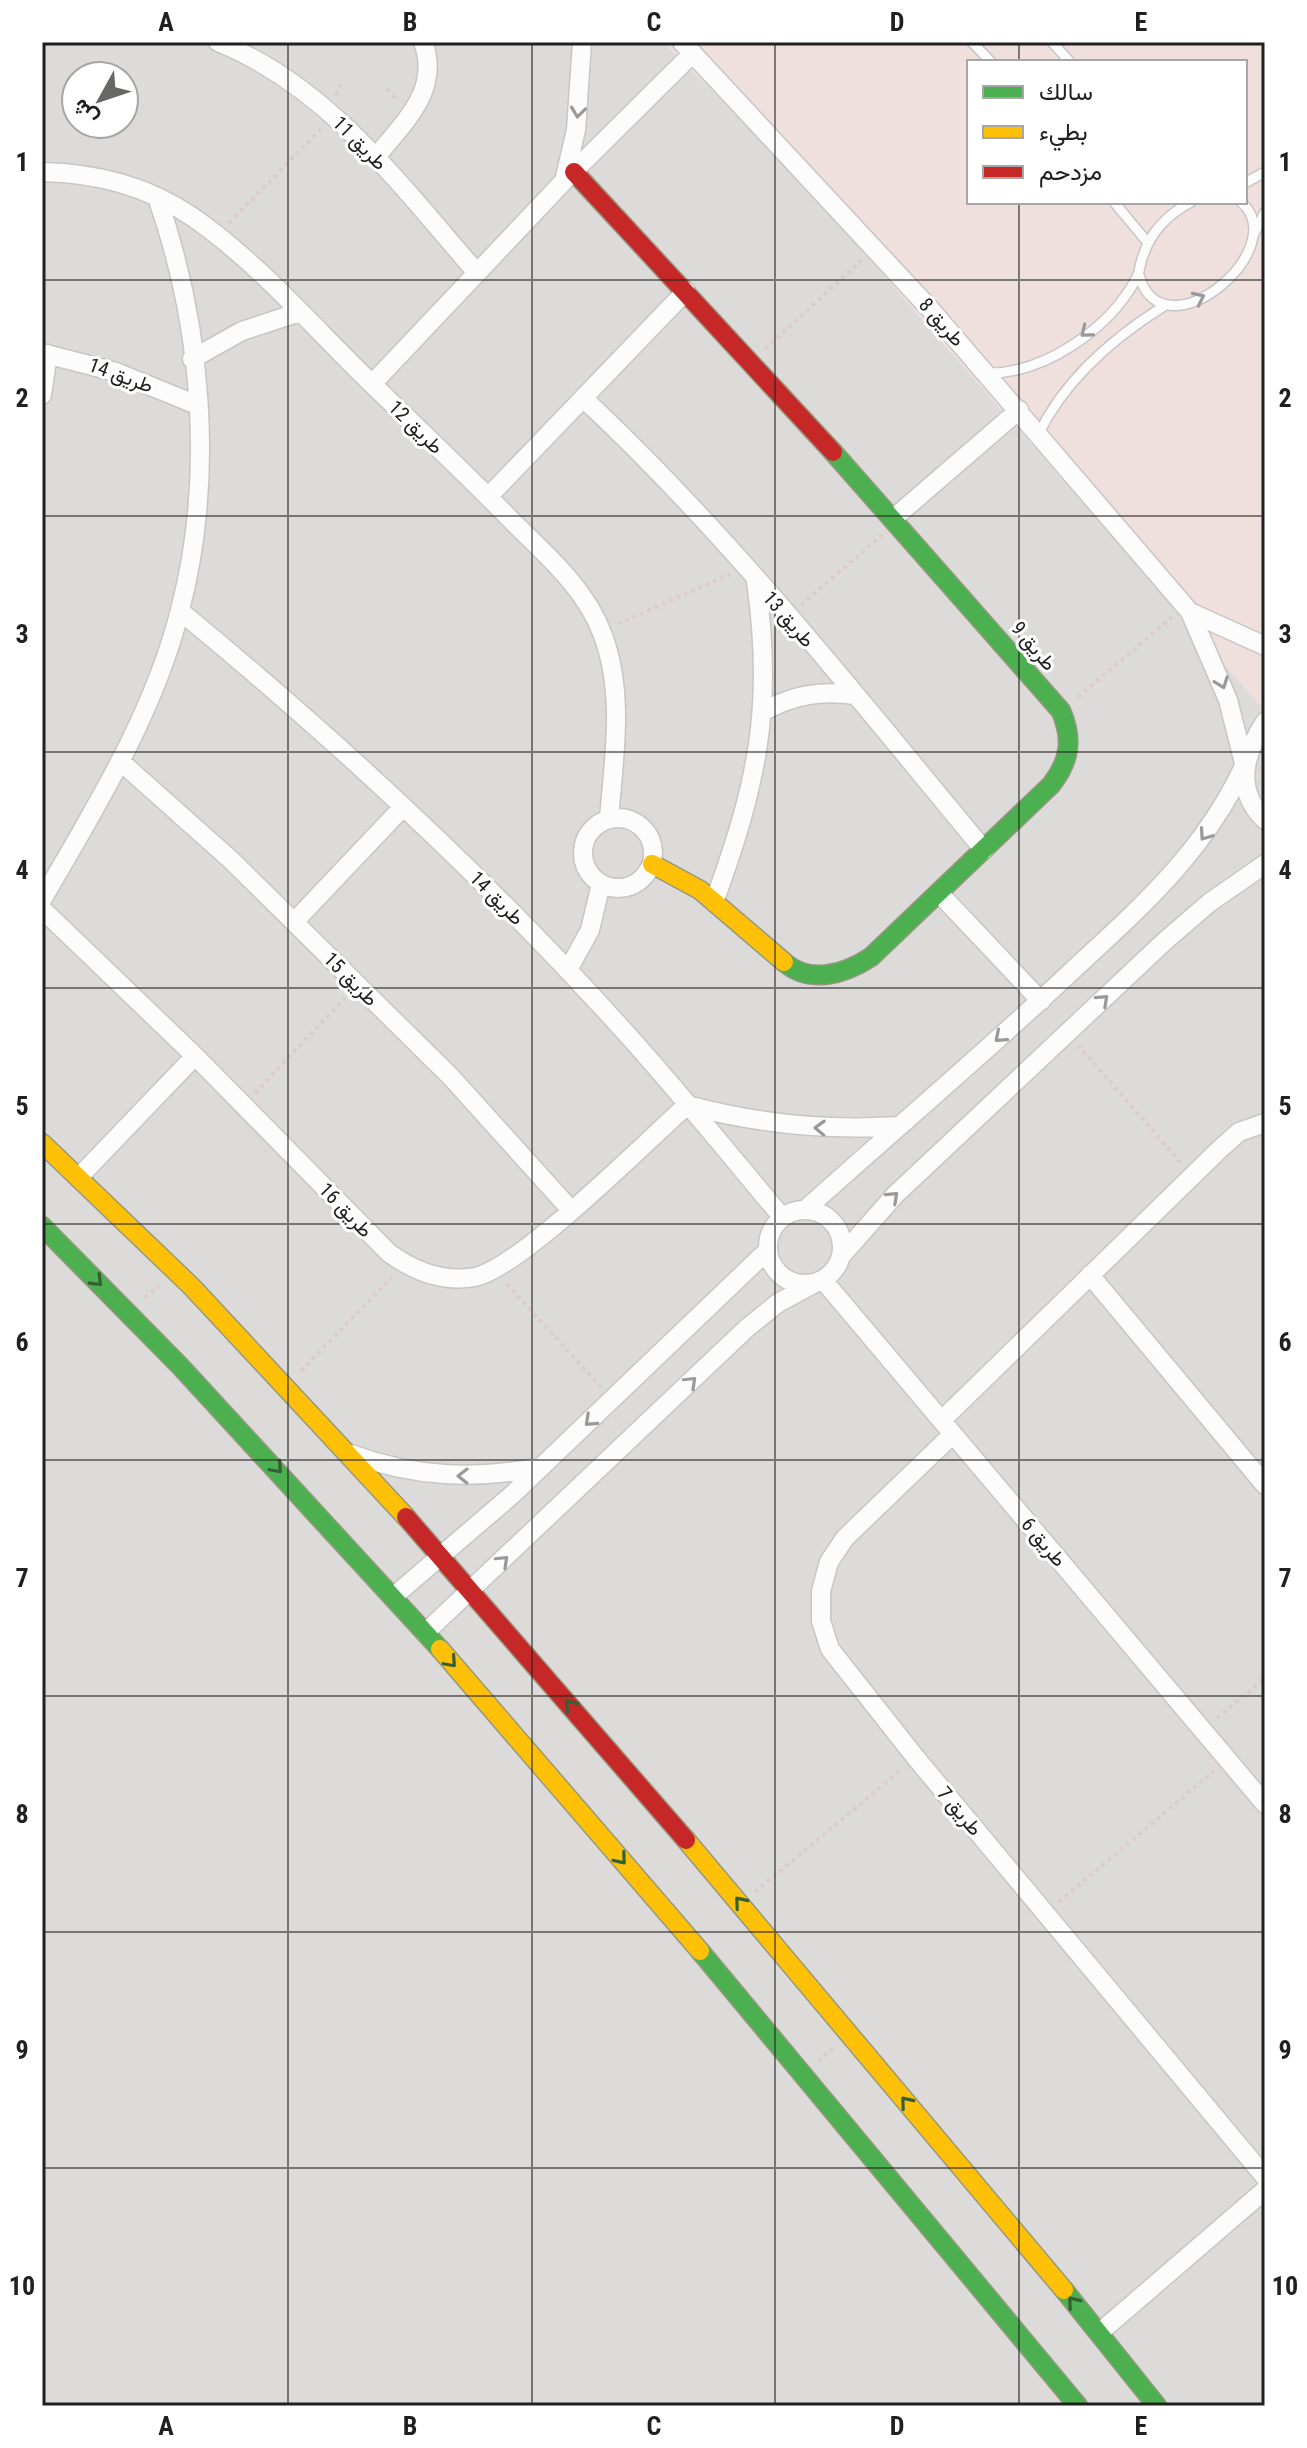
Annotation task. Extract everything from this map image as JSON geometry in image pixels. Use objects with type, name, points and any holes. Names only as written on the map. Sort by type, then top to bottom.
[{"type":"street","name":"طريق 11","points":[[218,42],[267,67],[334,116],[376,157],[477,273]]},
{"type":"street","points":[[376,157],[421,102],[429,80],[428,56],[423,42]]},
{"type":"street","points":[[569,176],[576,130],[582,42]]},
{"type":"street","points":[[372,384],[687,48]]},
{"type":"street","name":"طريق 8","points":[[687,48],[876,248],[1188,608],[1228,700],[1244,765],[1248,796],[1265,820]]},
{"type":"street","name":"طريق 12","points":[[42,172],[73,172],[116,181],[157,197],[216,236],[488,497],[580,593],[602,631],[613,669],[617,709],[609,818]]},
{"type":"street","name":"طريق 9","points":[[569,176],[686,291],[896,519],[1061,711],[1071,742],[1062,773],[871,957],[843,974],[826,977],[802,973],[779,962],[714,902],[684,880],[652,864]]},
{"type":"street","points":[[42,900],[120,761],[149,696],[180,611],[197,509],[197,405],[192,359],[181,277],[157,197]]},
{"type":"street","points":[[488,497],[686,291]]},
{"type":"street","points":[[192,359],[242,331],[297,313]]},
{"type":"street","points":[[42,395],[45,354]]},
{"type":"street","name":"طريق 14","points":[[45,354],[116,372],[197,405]]},
{"type":"street","name":"طريق 13","points":[[583,398],[640,453],[788,617],[984,850]]},
{"type":"street","points":[[896,519],[1019,410]]},
{"type":"street","points":[[714,902],[752,790],[764,711],[765,668],[750,575]]},
{"type":"street","name":"طريق 8","points":[[1188,608],[1265,646]]},
{"type":"street","name":"طريق 14","points":[[180,611],[294,707],[403,807],[568,970],[782,1217]]},
{"type":"street","points":[[764,711],[790,699],[818,693],[855,695]]},
{"type":"street","points":[[819,1282],[787,1280],[773,1268],[767,1251],[770,1232],[782,1217],[806,1209],[1041,1001],[1187,860],[1213,825],[1265,722]]},
{"type":"street","name":"طريق 15","points":[[120,761],[192,823],[493,1119],[570,1209]]},
{"type":"street","points":[[294,922],[403,807]]},
{"type":"street","points":[[609,818],[631,820],[640,825],[652,843],[652,864],[636,884],[612,888],[601,884],[591,876],[583,854],[590,831],[609,818]]},
{"type":"street","points":[[425,1633],[747,1328],[778,1303],[832,1274],[842,1255],[895,1195],[1186,922],[1265,864]]},
{"type":"street","points":[[568,970],[590,930],[601,884]]},
{"type":"street","points":[[939,893],[1041,1001]]},
{"type":"street","name":"طريق 16","points":[[42,909],[195,1056],[375,1239],[405,1264],[451,1278],[475,1277],[514,1258],[687,1105]]},
{"type":"street","points":[[79,1177],[195,1056]]},
{"type":"street","points":[[687,1105],[729,1116],[799,1127],[898,1126]]},
{"type":"street","name":"طريق 7","points":[[1265,1123],[1239,1132],[1090,1275],[845,1538],[829,1562],[821,1591],[821,1621],[830,1649],[916,1758],[1265,2177]]},
{"type":"street","points":[[42,1143],[175,1270],[286,1386],[472,1590],[741,1904],[1157,2406]]},
{"type":"street","points":[[806,1209],[824,1215],[837,1228],[842,1255]]},
{"type":"street","points":[[42,1226],[240,1426],[425,1633],[802,2075],[1078,2406]]},
{"type":"street","points":[[393,1597],[613,1400],[767,1251]]},
{"type":"street","points":[[1090,1275],[1265,1485]]},
{"type":"street","name":"طريق 6","points":[[819,1282],[947,1427],[1265,1804]]},
{"type":"street","points":[[345,1452],[398,1468],[441,1475],[485,1475],[540,1467]]},
{"type":"street","points":[[1099,2333],[1265,2190]]},
{"type":"lane","points":[[972,42],[989,60]]},
{"type":"lane","points":[[1052,42],[1068,60]]},
{"type":"lane","points":[[1247,182],[1265,172]]},
{"type":"lane","points":[[1116,204],[1148,243]]},
{"type":"lane","points":[[987,373],[1017,371],[1059,355],[1108,315],[1139,275],[1148,243],[1162,223],[1188,204]]},
{"type":"lane","points":[[1243,204],[1252,215],[1254,236]]},
{"type":"lane","points":[[1039,433],[1060,395],[1078,373],[1131,328],[1164,306],[1190,303],[1219,288],[1240,265],[1265,212]]},
{"type":"lane","points":[[1139,275],[1147,294],[1164,306]]},
{"type":"path","points":[[216,236],[334,116]]},
{"type":"path","points":[[751,362],[876,248]]},
{"type":"path","points":[[788,617],[896,519]]},
{"type":"path","points":[[602,631],[750,575]]},
{"type":"path","points":[[1061,711],[1188,608]]},
{"type":"path","points":[[244,1105],[358,985]]},
{"type":"path","points":[[1068,1033],[1192,1176]]},
{"type":"path","points":[[286,1386],[405,1264]]},
{"type":"path","points":[[129,1313],[175,1270]]},
{"type":"path","points":[[494,1270],[613,1400]]},
{"type":"path","points":[[1203,1730],[1265,1678]]},
{"type":"path","points":[[741,1904],[916,1758]]},
{"type":"path","points":[[1045,1914],[1228,1760]]},
{"type":"path","points":[[802,2075],[850,2034]]},
{"type":"shaded area","points":[[42,42],[1265,42],[1265,2406],[42,2406]]},
{"type":"shaded area","points":[[663,42],[1265,42],[1265,711],[784,162]]},
{"type":"traffic: fast","points":[[784,962],[794,969],[816,975],[839,972],[871,957],[1051,785],[1068,750],[1061,711],[833,452]]},
{"type":"traffic: fast","points":[[42,1226],[180,1366],[440,1649]]},
{"type":"traffic: fast","points":[[700,1951],[1078,2406]]},
{"type":"traffic: fast","points":[[1064,2290],[1157,2406]]},
{"type":"traffic: slow","points":[[652,864],[700,890],[784,962]]},
{"type":"traffic: slow","points":[[42,1143],[192,1287],[406,1517]]},
{"type":"traffic: slow","points":[[440,1649],[700,1951]]},
{"type":"traffic: slow","points":[[686,1840],[1064,2290]]},
{"type":"traffic: jam","points":[[574,172],[833,452]]},
{"type":"traffic: jam","points":[[406,1517],[686,1840]]}]
